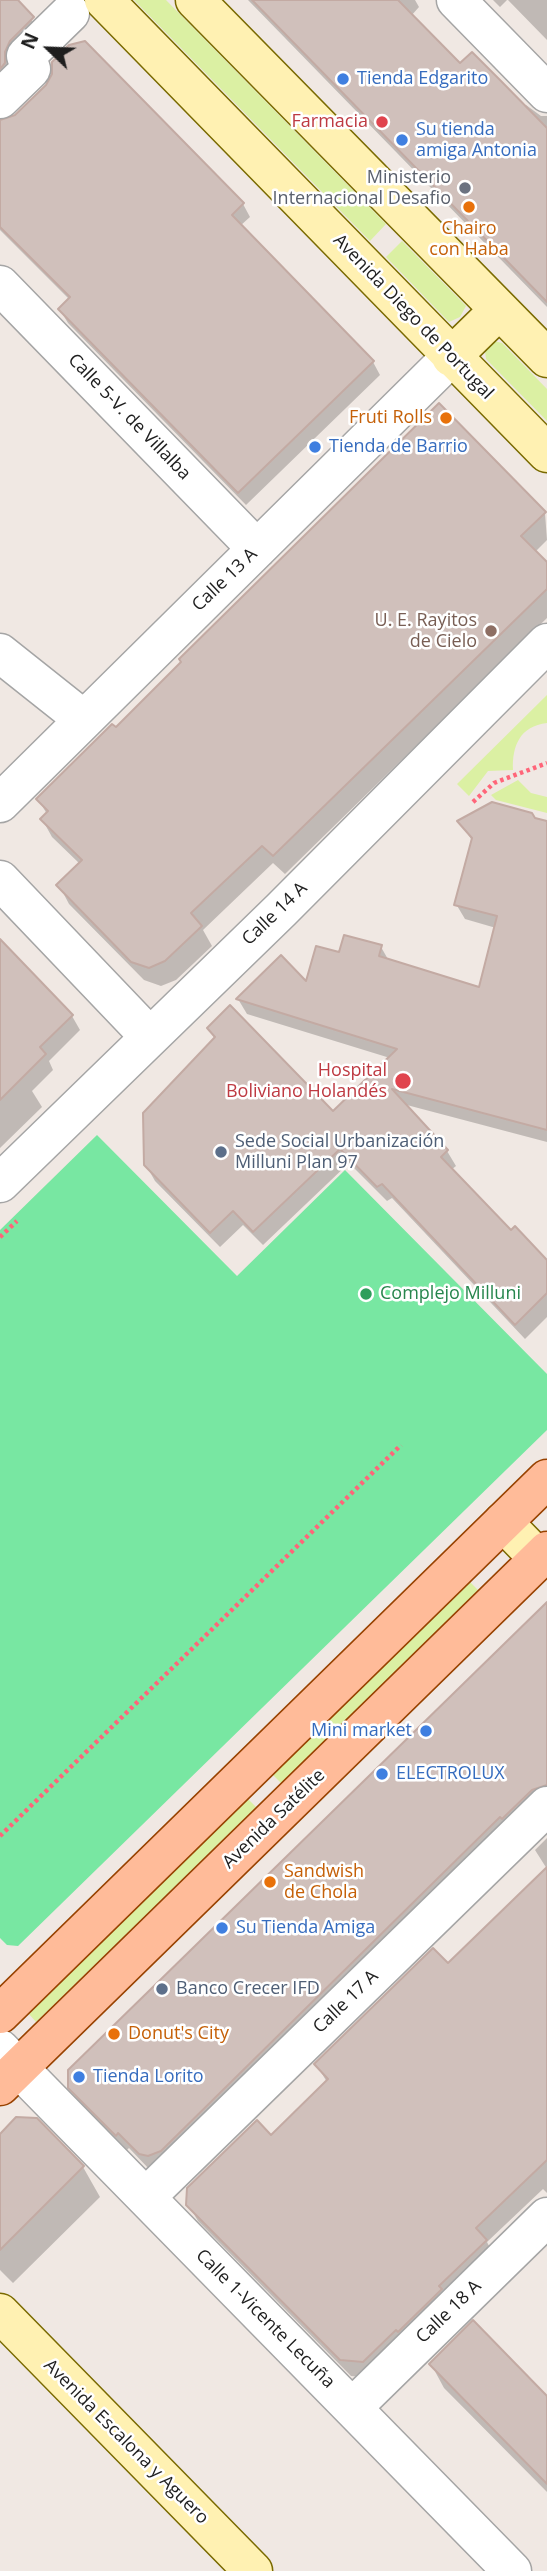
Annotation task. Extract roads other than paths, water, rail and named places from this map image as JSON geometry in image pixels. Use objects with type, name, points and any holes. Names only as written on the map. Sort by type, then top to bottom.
[{"type":"main road","points":[[195,0],[547,358]]},
{"type":"main road","name":"Avenida Diego de Portugal","points":[[87,6],[547,453]]},
{"type":"main road","points":[[451,357],[499,310]]},
{"type":"main road","points":[[5,1998],[547,1479]]},
{"type":"main road","points":[[503,1522],[543,1555]]},
{"type":"main road","name":"Avenida Satélite","points":[[6,2067],[543,1555]]},
{"type":"main road","name":"Avenida Escalona y Aguero","points":[[0,2313],[253,2571]]},
{"type":"street","points":[[456,0],[547,93]]},
{"type":"street","points":[[0,99],[31,69],[13,60],[87,6]]},
{"type":"street","name":"Calle 5-V. de Villalba","points":[[0,285],[257,548]]},
{"type":"street","name":"Calle 13 A","points":[[0,803],[451,357]]},
{"type":"street","name":"Calle 14 A","points":[[0,1182],[547,643]]},
{"type":"street","points":[[0,653],[83,719]]},
{"type":"street","points":[[0,880],[150,1037]]},
{"type":"street","name":"Calle 17 A","points":[[146,2197],[547,1806]]},
{"type":"street","name":"Calle 1-Vicente Lecuña","points":[[6,2067],[146,2197],[512,2571]]},
{"type":"street","name":"Calle 18 A","points":[[352,2408],[547,2217]]},
{"type":"place","name":"Tienda Edgarito","points":[[343,79]]},
{"type":"place","name":"Farmacia","points":[[382,122]]},
{"type":"place","name":"Su tienda amiga Antonia","points":[[402,140]]},
{"type":"place","name":"Ministerio Internacional Desafio","points":[[465,188]]},
{"type":"place","name":"Chairo con Haba","points":[[469,207]]},
{"type":"place","name":"Fruti Rolls","points":[[446,418]]},
{"type":"place","name":"Tienda de Barrio","points":[[315,447]]},
{"type":"place","name":"U. E. Rayitos de Cielo","points":[[491,631]]},
{"type":"place","name":"Hospital Boliviano Holandés","points":[[403,1081]]},
{"type":"place","name":"Sede Social Urbanización Milluni Plan 97","points":[[221,1152]]},
{"type":"place","name":"Complejo Milluni","points":[[366,1294]]},
{"type":"place","name":"Mini market","points":[[426,1731]]},
{"type":"place","name":"ELECTROLUX","points":[[382,1774]]},
{"type":"place","name":"Sandwish de Chola","points":[[270,1882]]},
{"type":"place","name":"Su Tienda Amiga","points":[[222,1928]]},
{"type":"place","name":"Banco Crecer IFD","points":[[162,1989]]},
{"type":"place","name":"Donut's City","points":[[114,2034]]},
{"type":"place","name":"Tienda Lorito","points":[[79,2077]]}]
